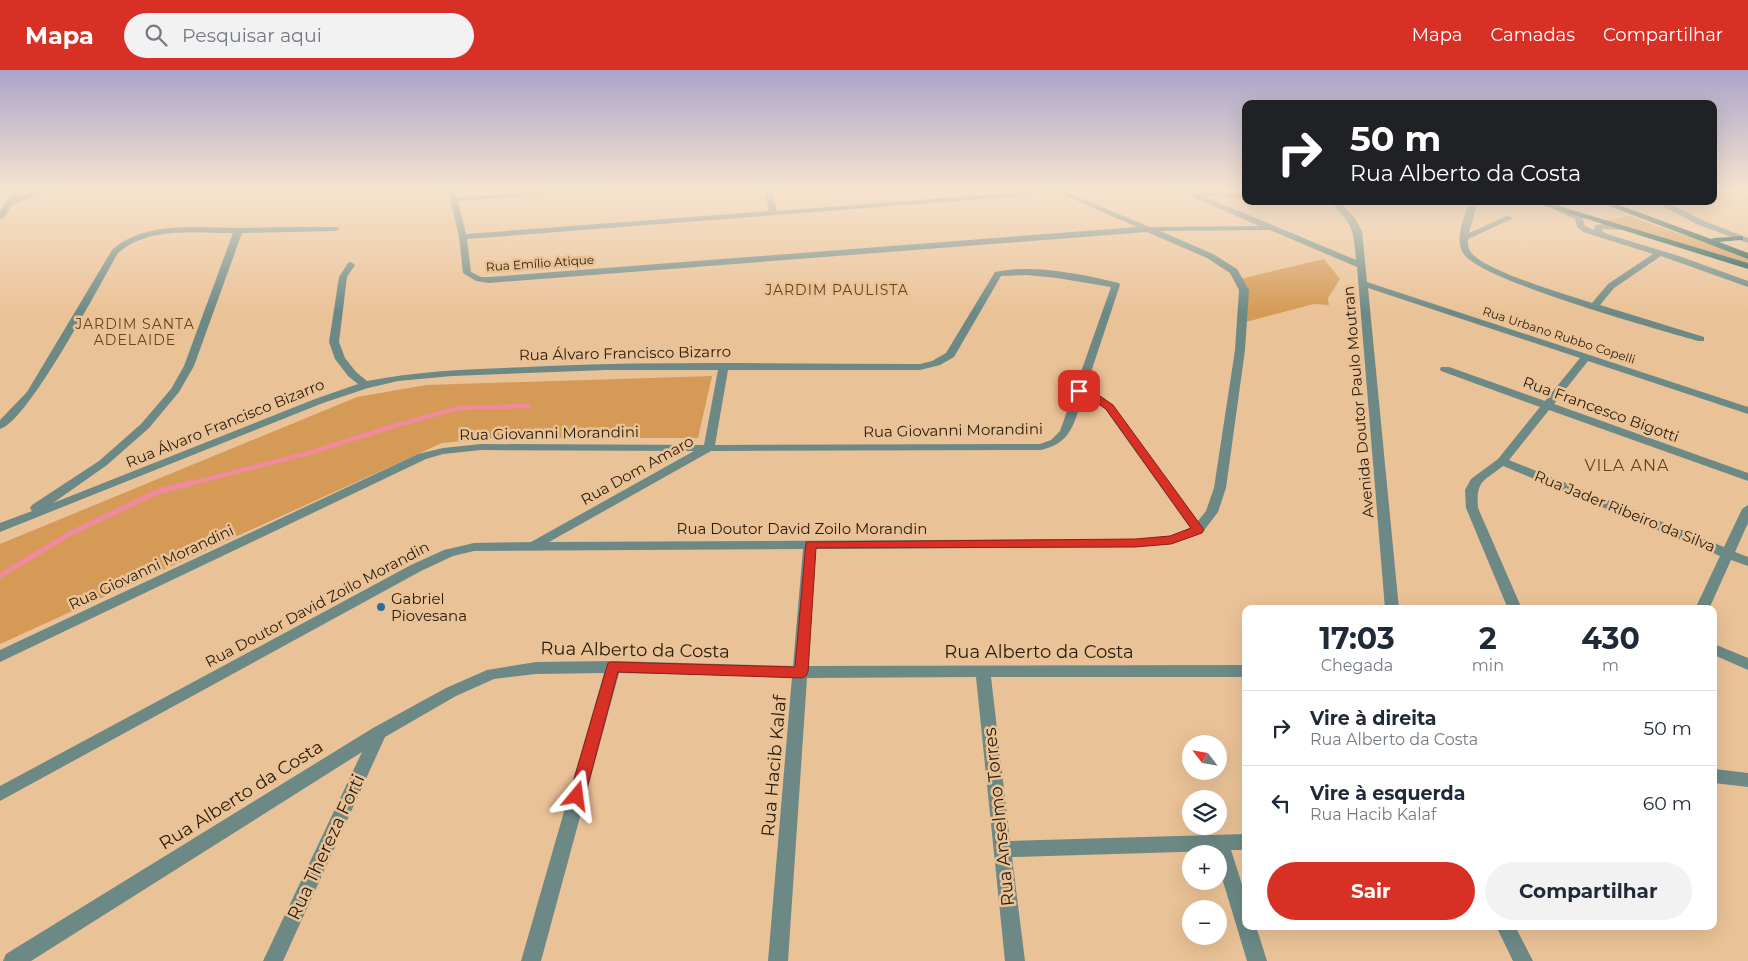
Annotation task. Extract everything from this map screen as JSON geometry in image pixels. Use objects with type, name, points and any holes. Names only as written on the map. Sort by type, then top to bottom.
[{"type":"main road","points":[[1631,231],[1748,266]]},
{"type":"main road","points":[[1675,231],[1748,256]]},
{"type":"main road","points":[[1701,239],[1724,241],[1744,239]]},
{"type":"street","points":[[5,527],[103,463],[145,426],[175,390],[189,366],[238,231]]},
{"type":"street","points":[[0,426],[12,416],[31,394],[115,252],[122,245],[150,234],[168,232],[259,231]]},
{"type":"street","points":[[461,231],[463,237],[543,231]]},
{"type":"street","name":"Rua Emílio Atique","points":[[463,237],[467,273],[471,276],[489,280],[1129,231]]},
{"type":"street","points":[[1079,391],[1094,396],[1109,407],[1198,530],[1212,512],[1220,488],[1240,350],[1244,290],[1234,271],[1224,263],[1152,231]]},
{"type":"street","points":[[1276,231],[1360,266]]},
{"type":"street","name":"Avenida Doutor Paulo Moutran","points":[[1358,231],[1373,382],[1392,605]]},
{"type":"street","points":[[1466,231],[1464,238],[1467,253],[1478,264],[1512,278],[1594,306],[1702,339]]},
{"type":"street","points":[[1464,238],[1481,231]]},
{"type":"street","points":[[1588,231],[1660,253],[1748,284]]},
{"type":"street","points":[[1599,231],[1599,233],[1613,239]]},
{"type":"street","points":[[1722,231],[1744,239]]},
{"type":"street","points":[[1594,306],[1611,286],[1660,253]]},
{"type":"street","points":[[351,265],[343,277],[334,342],[340,359],[352,374],[365,385]]},
{"type":"street","name":"Rua Álvaro Francisco Bizarro","points":[[5,527],[319,401],[365,385],[398,378],[452,373],[606,367],[920,367],[936,363],[950,355],[998,274],[1014,272],[1082,279],[1116,285],[1079,391]]},
{"type":"street","name":"Rua Urbano Rubbo Copelli","points":[[1362,284],[1748,411]]},
{"type":"street","points":[[1513,605],[1472,508],[1471,490],[1475,482],[1502,461],[1586,357]]},
{"type":"street","name":"Rua Dom Amaro","points":[[534,546],[709,448],[724,366]]},
{"type":"street","name":"Rua Francesco Bigotti","points":[[1445,369],[1748,477]]},
{"type":"street","name":"Rua Giovanni Morandini","points":[[0,656],[422,456],[443,450],[481,447],[1041,447],[1055,442],[1065,432],[1079,391]]},
{"type":"street","name":"Rua Jader Ribeiro da Silva","points":[[1502,461],[1728,552],[1748,562]]},
{"type":"street","points":[[1704,605],[1748,509]]},
{"type":"street","name":"Rua Doutor David Zoilo Morandin","points":[[0,794],[416,568],[449,553],[474,547],[1135,543],[1171,540],[1198,530]]},
{"type":"street","name":"Rua Hacib Kalaf","points":[[778,961],[802,672],[810,544]]},
{"type":"street","points":[[1717,650],[1748,664]]},
{"type":"street","points":[[531,961],[612,667]]},
{"type":"street","name":"Rua Alberto da Costa","points":[[13,961],[379,733],[452,692],[492,674],[536,668],[612,667],[802,672],[1242,671]]},
{"type":"street","name":"Rua Anselmo Torres","points":[[983,672],[1015,961]]},
{"type":"street","name":"Rua Thereza Forti","points":[[273,961],[379,733]]},
{"type":"street","points":[[1717,776],[1748,780]]},
{"type":"street","points":[[1731,778],[1748,786]]},
{"type":"street","points":[[1002,849],[1242,842]]},
{"type":"street","points":[[1220,843],[1242,913]]},
{"type":"street","points":[[1247,930],[1257,961]]},
{"type":"street","points":[[1507,930],[1523,961]]},
{"type":"shaded area","points":[[1640,231],[1670,231],[1748,258],[1748,263]]},
{"type":"shaded area","points":[[1324,259],[1340,279],[1328,298],[1329,305],[1314,304],[1242,323],[1240,279]]},
{"type":"shaded area","points":[[712,376],[698,438],[492,438],[442,443],[0,644],[0,544],[357,397],[426,385]]},
{"type":"waterway","points":[[185,485],[309,453],[397,425],[459,408],[529,406]]},
{"type":"waterway","points":[[0,576],[69,534],[157,492],[190,483]]},
{"type":"place","name":"Gabriel Piovesana","points":[[381,607]]},
{"type":"district","name":"JARDIM PAULISTA","points":[[837,290]]},
{"type":"district","name":"JARDIM SANTA ADELAIDE","points":[[135,332]]},
{"type":"district","name":"VILA ANA","points":[[1627,465]]},
{"type":"route","points":[[577,796],[612,667],[802,672],[810,544],[1135,543],[1171,540],[1198,530],[1109,407],[1094,396],[1079,391]]}]
